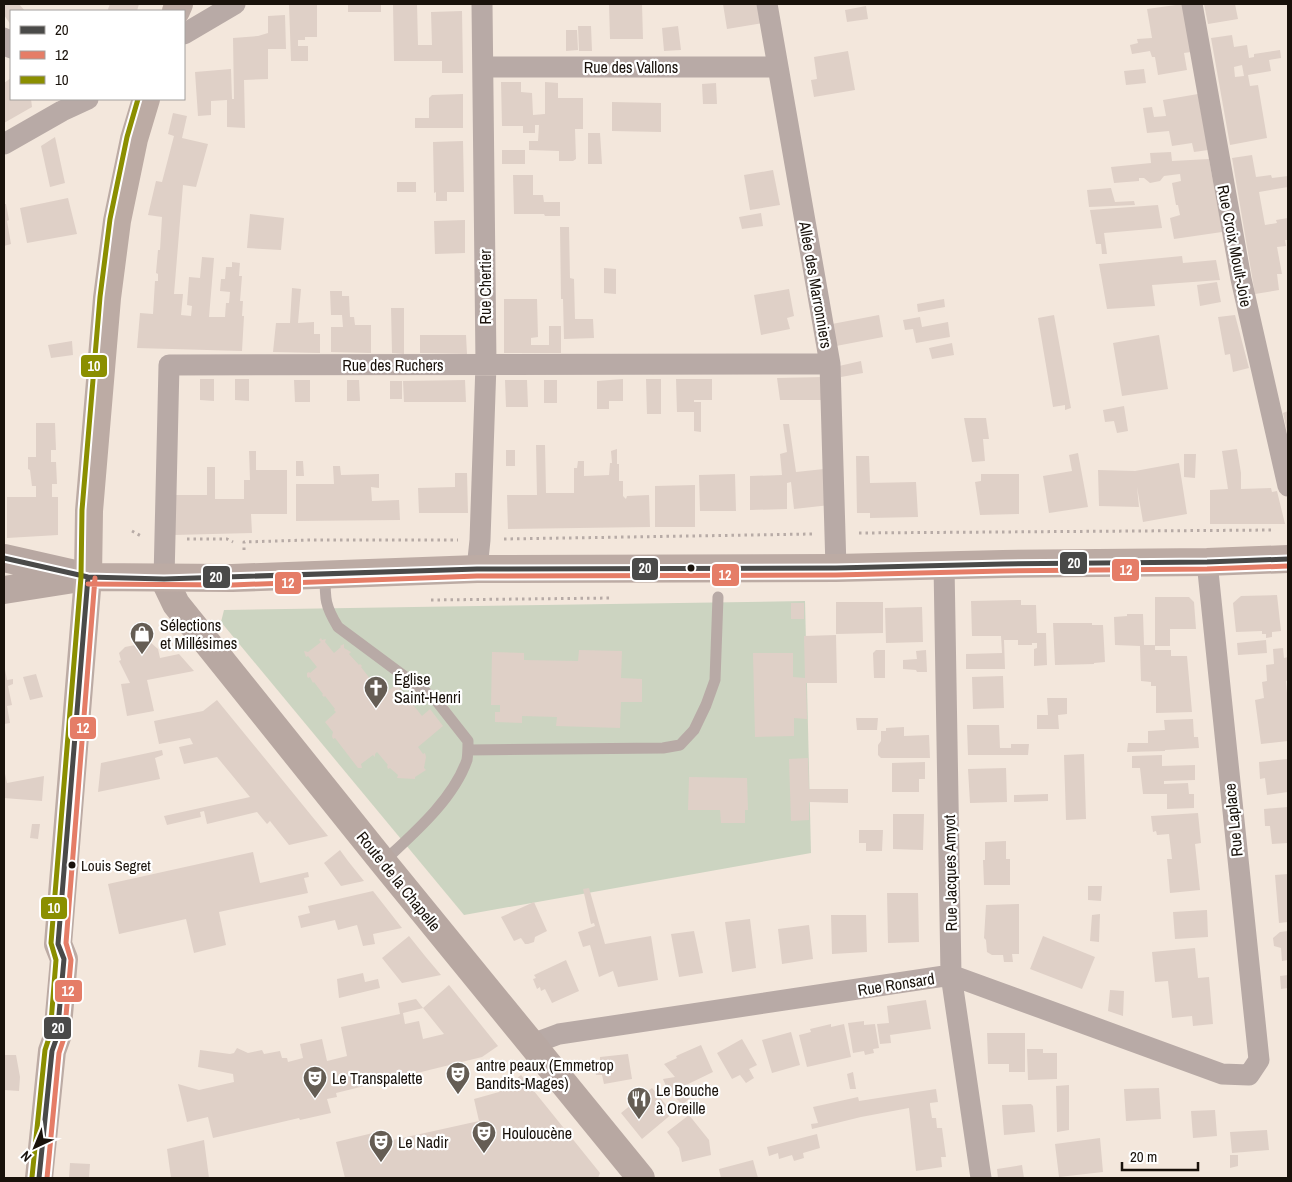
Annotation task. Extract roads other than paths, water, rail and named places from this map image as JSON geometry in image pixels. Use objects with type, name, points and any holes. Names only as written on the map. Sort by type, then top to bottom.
[{"type":"main road","points":[[39,1178],[52,1051],[57,1037],[64,959],[58,944],[88,577],[89,511],[107,298],[117,221],[134,139],[146,100]]},
{"type":"main road","points":[[4,558],[88,577]]},
{"type":"main road","points":[[4,590],[88,577],[164,579],[477,569],[836,568],[1288,559]]},
{"type":"main road","name":"Route de la Chapelle","points":[[164,579],[176,604],[383,862],[641,1178]]},
{"type":"street","points":[[185,33],[235,4]]},
{"type":"street","name":"Rue Chertier","points":[[477,569],[480,540],[486,364],[482,4]]},
{"type":"street","name":"Allée des Marronniers","points":[[767,4],[830,364],[836,568]]},
{"type":"street","name":"Rue Croix Moult-Joie","points":[[1192,4],[1241,279],[1288,486]]},
{"type":"street","name":"Rue des Vallons","points":[[484,67],[777,67]]},
{"type":"street","points":[[4,144],[57,105],[83,100]]},
{"type":"street","name":"Rue des Ruchers","points":[[164,579],[169,365],[830,364]]},
{"type":"street","name":"Rue Laplace","points":[[1207,562],[1259,1060],[1248,1075]]},
{"type":"street","name":"Rue Jacques Amyot","points":[[944,565],[952,975],[981,1178]]},
{"type":"street","name":"Rue Ronsard","points":[[532,1044],[559,1034],[952,975],[1222,1074],[1248,1075]]},
{"type":"lane","points":[[325,575],[325,601],[338,627],[436,699],[468,741],[467,759],[452,790],[419,828],[383,862]]},
{"type":"lane","points":[[468,750],[663,748],[680,744],[694,730],[715,680],[718,597]]},
{"type":"place","name":"Sélections et Millésimes","points":[[142,655]]},
{"type":"place","name":"Église Saint-Henri","points":[[376,709]]},
{"type":"place","name":"Louis Segret","points":[[72,865]]},
{"type":"place","name":"antre peaux (Emmetrop Bandits-Mages)","points":[[458,1095]]},
{"type":"place","name":"Le Transpalette","points":[[315,1099]]},
{"type":"place","name":"Le Bouche à Oreille","points":[[639,1120]]},
{"type":"place","name":"Houloucène","points":[[484,1154]]},
{"type":"place","name":"Le Nadir","points":[[381,1163]]}]
